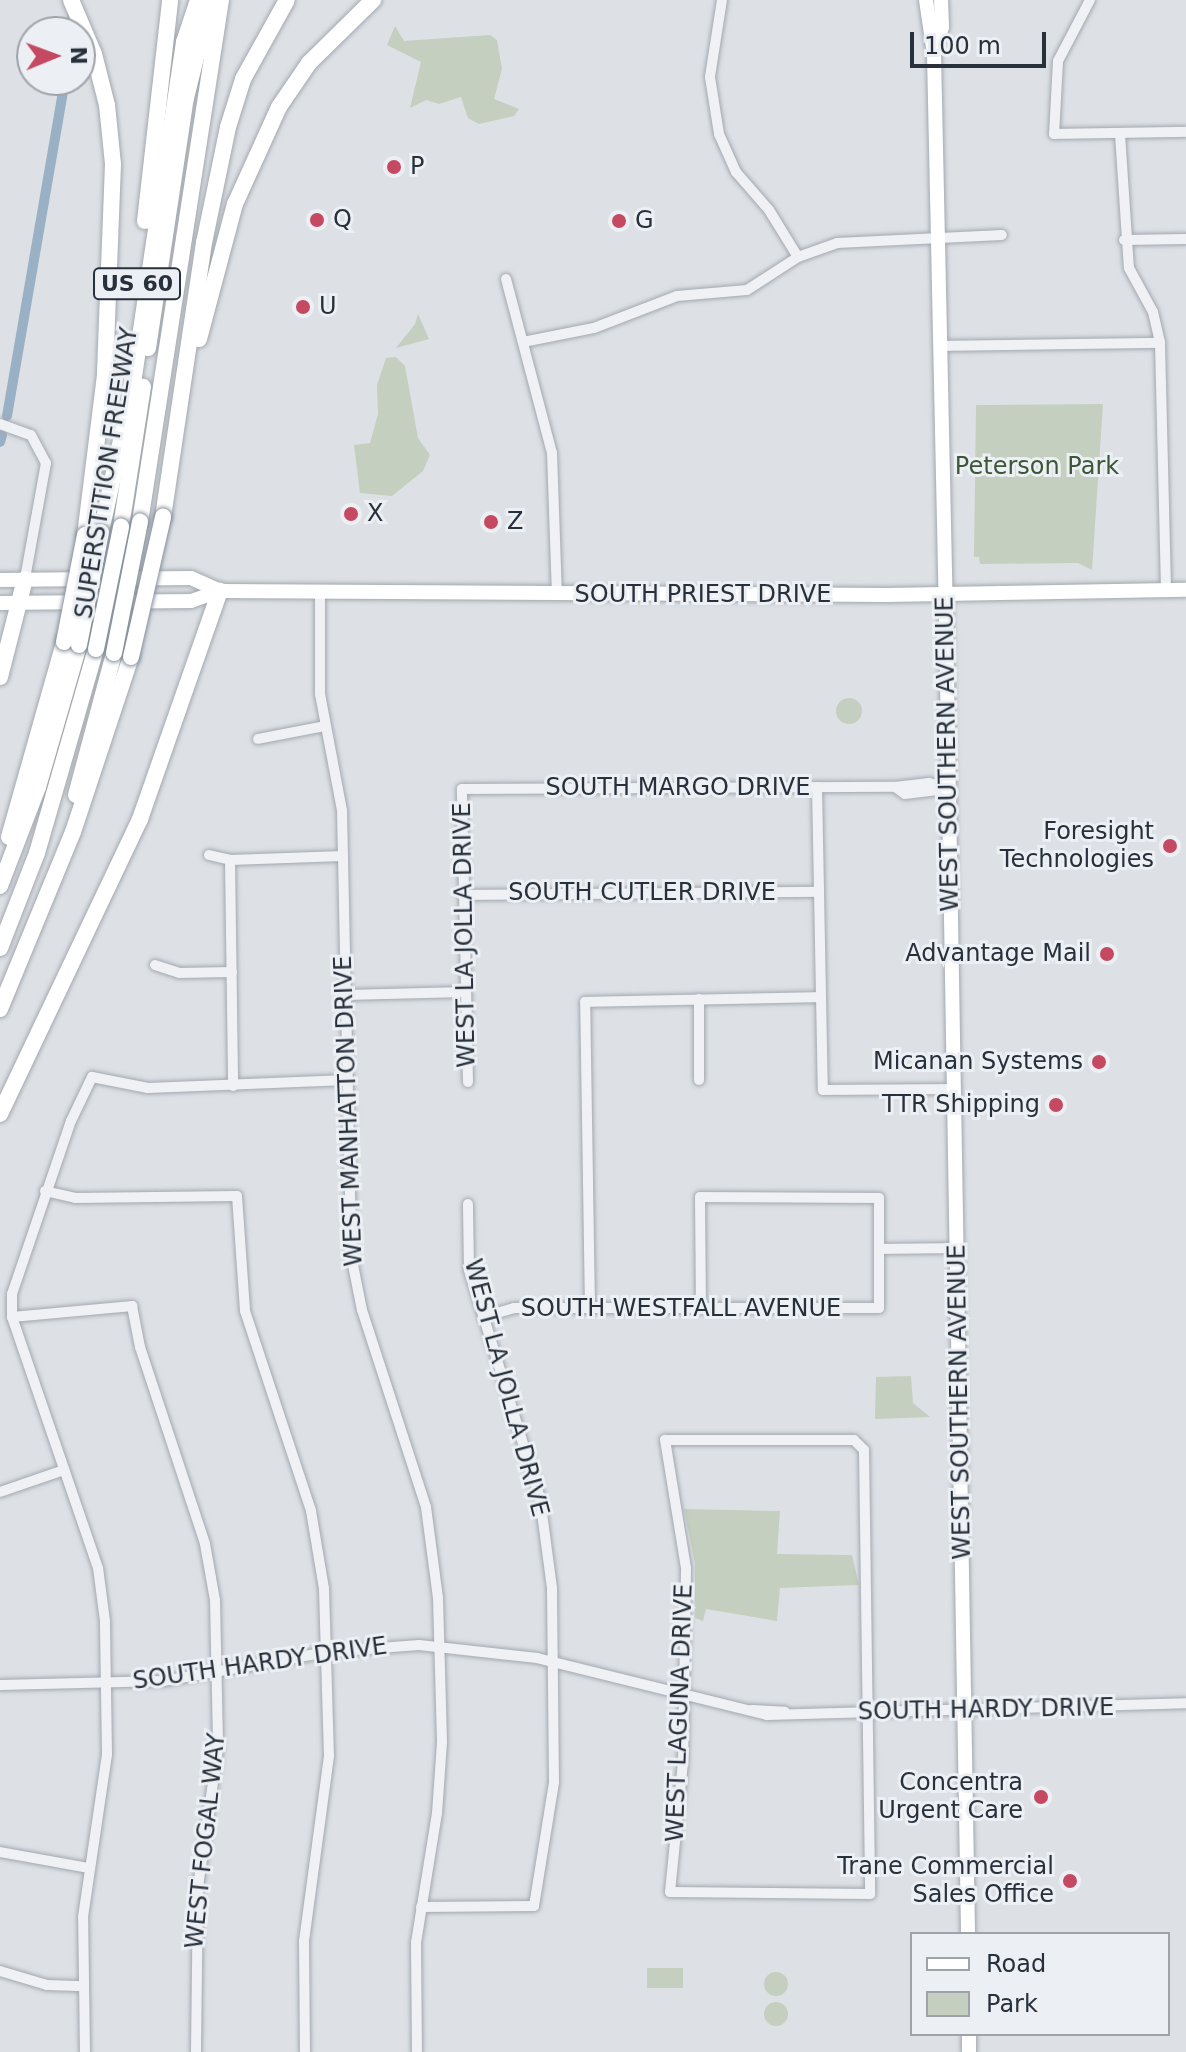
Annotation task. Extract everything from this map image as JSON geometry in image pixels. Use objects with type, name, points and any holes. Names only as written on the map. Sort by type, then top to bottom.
[{"type":"highway","points":[[71,0],[94,54],[107,105],[113,242],[93,534]]},
{"type":"highway","name":"SUPERSTITION FREEWAY","points":[[0,886],[38,787],[93,534],[170,0]]},
{"type":"highway","points":[[93,534],[132,390],[198,0]]},
{"type":"highway","points":[[0,948],[55,795],[96,649],[121,527],[190,44],[210,0]]},
{"type":"highway","points":[[122,655],[221,0]]},
{"type":"highway","name":"US 60","points":[[0,1009],[106,742],[122,655],[163,517],[204,243],[228,127],[243,79],[287,0]]},
{"type":"highway","points":[[176,430],[235,204],[279,107],[309,63],[373,0]]},
{"type":"highway","points":[[0,677],[25,579]]},
{"type":"highway","points":[[0,1114],[140,819],[220,591]]},
{"type":"highway","points":[[0,870],[71,644]]},
{"type":"main road","name":"WEST SOUTHERN AVENUE","points":[[926,0],[934,54],[968,1932]]},
{"type":"main road","name":"WEST SOUTHERN AVENUE","points":[[934,54],[942,27],[941,0]]},
{"type":"main road","name":"SOUTH PRIEST DRIVE","points":[[0,580],[191,578],[220,591]]},
{"type":"main road","name":"SOUTH PRIEST DRIVE","points":[[0,603],[191,601],[220,591],[945,595],[1186,590]]},
{"type":"street","points":[[722,0],[710,77],[719,134],[736,172],[798,257]]},
{"type":"street","points":[[1090,0],[1058,61],[1054,134],[1186,132]]},
{"type":"street","points":[[1120,134],[1124,240],[1129,268],[1153,312],[1160,343],[1166,590]]},
{"type":"street","points":[[523,342],[594,328],[677,296],[747,290],[798,257],[854,240],[1002,235]]},
{"type":"street","points":[[1124,240],[1186,239]]},
{"type":"street","points":[[506,279],[552,453],[557,594]]},
{"type":"street","points":[[940,346],[1160,343]]},
{"type":"street","points":[[0,424],[36,439],[46,463],[25,579]]},
{"type":"street","name":"WEST MANHATTON DRIVE","points":[[320,591],[325,726],[339,791],[343,856],[354,1279],[426,1507],[440,1646],[437,1813],[421,1907],[417,2052]]},
{"type":"street","points":[[258,739],[325,726]]},
{"type":"street","name":"SOUTH MARGO DRIVE","points":[[462,789],[895,787],[929,783],[949,788]]},
{"type":"street","points":[[817,787],[823,1090],[953,1089]]},
{"type":"street","name":"WEST LA JOLLA DRIVE","points":[[462,789],[468,1082]]},
{"type":"street","points":[[209,855],[230,860],[343,856]]},
{"type":"street","points":[[230,860],[233,1086]]},
{"type":"street","name":"SOUTH CUTLER DRIVE","points":[[465,895],[819,892]]},
{"type":"street","points":[[155,965],[179,973],[232,972]]},
{"type":"street","points":[[345,995],[466,992]]},
{"type":"street","points":[[590,1309],[585,1002],[821,997]]},
{"type":"street","points":[[699,999],[699,1080]]},
{"type":"street","points":[[85,2052],[84,1986],[89,1868],[107,1754],[107,1684],[98,1568],[12,1317],[12,1294],[45,1191],[92,1077],[148,1088],[347,1080]]},
{"type":"street","points":[[45,1191],[75,1198],[237,1196],[245,1311],[311,1511],[324,1589],[329,1756],[305,1928],[305,2052]]},
{"type":"street","points":[[701,1308],[700,1197],[879,1198],[880,1249],[957,1248]]},
{"type":"street","name":"WEST LA JOLLA DRIVE","points":[[421,1907],[534,1906],[554,1782],[552,1588],[540,1498],[469,1270],[468,1204]]},
{"type":"street","name":"SOUTH WESTFALL AVENUE","points":[[483,1317],[514,1308],[879,1308],[880,1249]]},
{"type":"street","name":"WEST FOGAL WAY","points":[[12,1317],[132,1306],[140,1347],[205,1544],[215,1600],[218,1748],[198,1886],[196,2052]]},
{"type":"street","name":"WEST LAGUNA DRIVE","points":[[665,1440],[861,1444],[868,1712],[870,1894],[670,1892],[685,1698],[686,1568],[665,1440]]},
{"type":"street","points":[[0,1492],[64,1470]]},
{"type":"street","name":"SOUTH HARDY DRIVE","points":[[0,1685],[107,1684],[217,1672],[327,1652],[440,1646],[554,1662],[685,1698],[752,1710],[965,1711],[1186,1703]]},
{"type":"street","points":[[0,1852],[89,1868]]},
{"type":"street","points":[[0,1971],[47,1985],[84,1986]]},
{"type":"green space","points":[[395,26],[404,41],[490,35],[497,40],[502,69],[494,99],[519,109],[514,116],[479,124],[468,118],[461,97],[439,104],[426,100],[410,108],[421,62],[387,45]]},
{"type":"green space","points":[[418,314],[429,339],[396,348],[415,324]]},
{"type":"green space","points":[[396,357],[405,366],[418,438],[430,455],[423,471],[392,496],[360,493],[354,445],[370,443],[378,414],[377,385],[386,358]]},
{"type":"green space","name":"Peterson Park","points":[[1103,404],[1092,570],[1078,563],[980,564],[979,557],[974,557],[976,405]]},
{"type":"green space","points":[[849,698],[858,702],[862,711],[858,720],[849,724],[840,720],[836,711],[840,702]]},
{"type":"green space","points":[[911,1376],[913,1403],[930,1417],[875,1419],[876,1377]]},
{"type":"green space","points":[[684,1509],[780,1511],[777,1554],[852,1555],[859,1585],[780,1588],[777,1621],[706,1609],[703,1621],[695,1618],[695,1564]]},
{"type":"green space","points":[[647,1968],[683,1968],[683,1988],[647,1988]]},
{"type":"green space","points":[[776,1972],[785,1975],[788,1984],[785,1993],[776,1996],[767,1993],[764,1984],[767,1975]]},
{"type":"green space","points":[[776,2002],[785,2005],[788,2014],[785,2023],[776,2026],[767,2023],[764,2014],[767,2005]]},
{"type":"waterway","points":[[72,16],[73,10]]},
{"type":"waterway","points":[[7,416],[62,96]]},
{"type":"waterway","points":[[0,442],[2,435]]},
{"type":"place","name":"P","points":[[394,167]]},
{"type":"place","name":"Q","points":[[317,220]]},
{"type":"place","name":"G","points":[[619,221]]},
{"type":"place","name":"U","points":[[303,307]]},
{"type":"place","name":"X","points":[[351,514]]},
{"type":"place","name":"Z","points":[[491,522]]},
{"type":"place","name":"Foresight Technologies","points":[[1170,846]]},
{"type":"place","name":"Advantage Mail","points":[[1107,954]]},
{"type":"place","name":"Micanan Systems","points":[[1099,1062]]},
{"type":"place","name":"TTR Shipping","points":[[1056,1105]]},
{"type":"place","name":"Concentra Urgent Care","points":[[1041,1797]]},
{"type":"place","name":"Trane Commercial Sales Office","points":[[1070,1881]]}]
